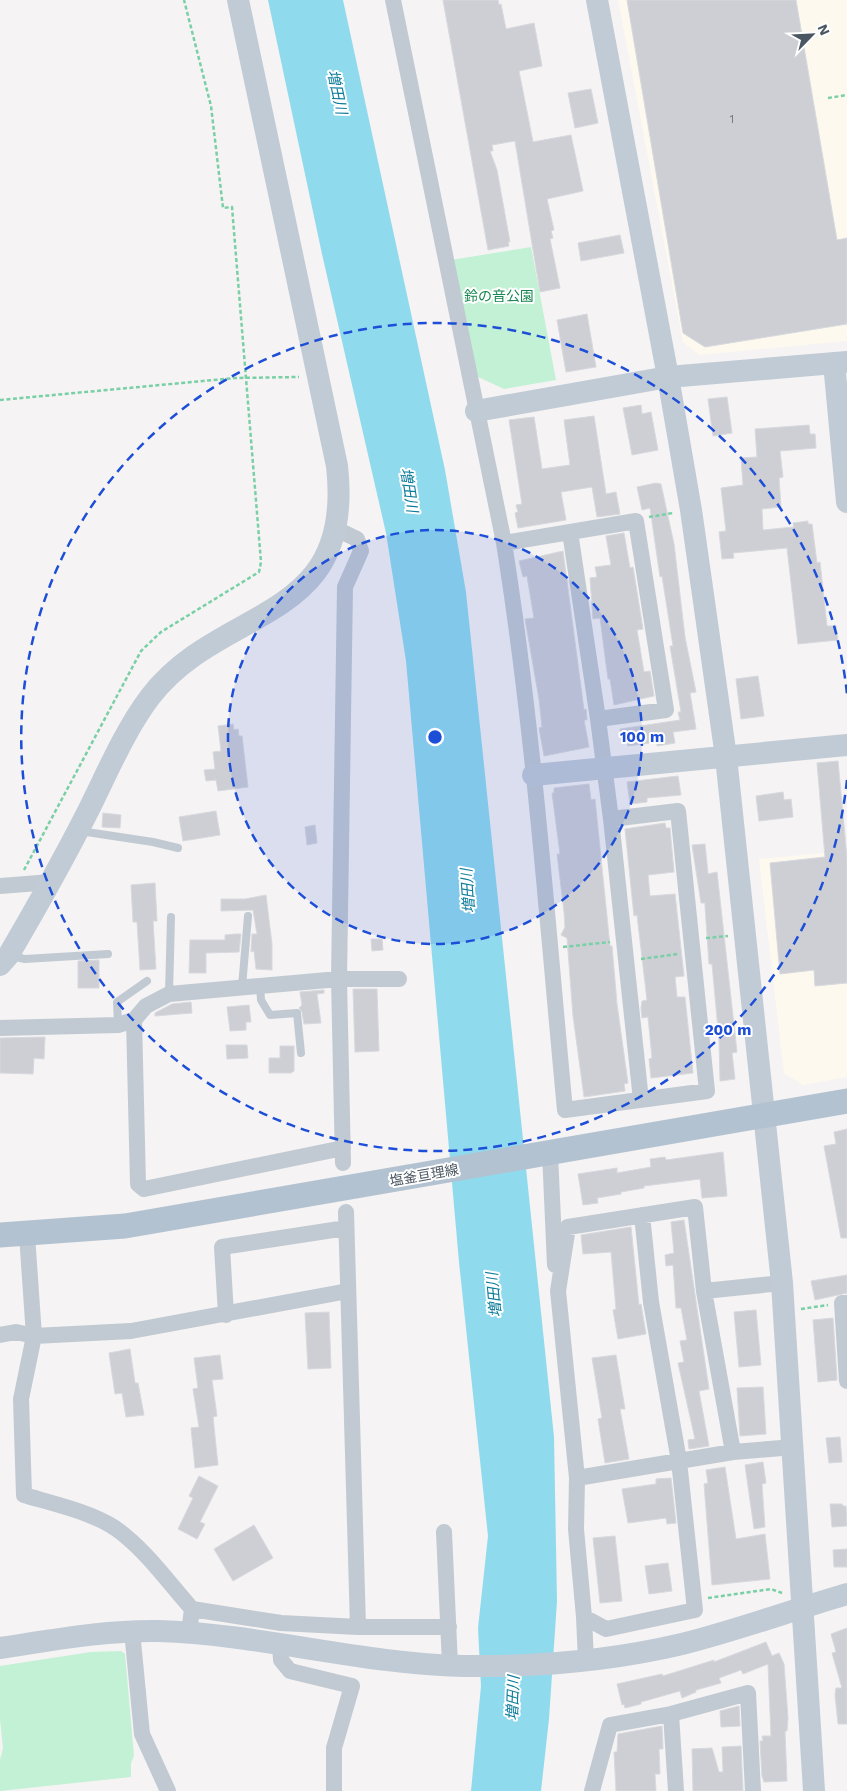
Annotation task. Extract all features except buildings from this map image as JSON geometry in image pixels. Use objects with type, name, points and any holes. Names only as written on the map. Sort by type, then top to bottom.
[{"type":"main road","name":"塩釜亘理線","points":[[0,1235],[27,1235],[125,1226],[847,1101]]},
{"type":"street","points":[[4,961],[51,882],[125,738],[149,699],[169,675],[186,660],[272,611],[303,588],[323,558],[336,529],[340,493],[337,466],[238,0]]},
{"type":"street","points":[[393,0],[504,543],[514,606],[533,775],[565,1110],[706,1090],[678,811],[610,819]]},
{"type":"street","points":[[597,0],[691,510],[726,757],[782,1283],[794,1447],[814,1791]]},
{"type":"street","points":[[476,411],[668,377],[841,363],[847,502]]},
{"type":"street","points":[[504,543],[636,521],[666,710],[598,719]]},
{"type":"street","points":[[134,1020],[138,1184],[144,1188],[343,1155],[339,979],[345,586],[361,551],[357,539],[336,529]]},
{"type":"street","points":[[570,532],[605,769],[641,1100]]},
{"type":"street","points":[[533,775],[847,745]]},
{"type":"street","points":[[8,885],[51,882]]},
{"type":"street","points":[[0,1028],[118,1025],[134,1020],[146,1006],[169,994],[339,979],[399,978]]},
{"type":"street","points":[[548,1153],[553,1240],[577,1478],[576,1529],[584,1617],[578,1662]]},
{"type":"street","points":[[558,1290],[568,1228],[696,1207],[704,1292],[733,1452]]},
{"type":"street","points":[[584,1617],[606,1629],[695,1610],[679,1461],[651,1302],[642,1215]]},
{"type":"street","points":[[226,1315],[222,1247],[346,1220],[358,1627]]},
{"type":"street","points":[[27,1235],[34,1336],[21,1399],[24,1495],[80,1513],[113,1527],[134,1544],[192,1609],[281,1623],[358,1627],[449,1627]]},
{"type":"street","points":[[704,1292],[782,1283]]},
{"type":"street","points":[[0,1335],[16,1332],[34,1336],[131,1331],[348,1291]]},
{"type":"street","points":[[844,1303],[847,1381]]},
{"type":"street","points":[[577,1478],[733,1452],[794,1447]]},
{"type":"street","points":[[444,1532],[449,1627],[457,1665]]},
{"type":"street","points":[[0,1648],[73,1636],[132,1632],[189,1633],[405,1662],[457,1665],[578,1662],[682,1644],[773,1618],[802,1607],[847,1594]]},
{"type":"street","points":[[189,1633],[192,1609]]},
{"type":"street","points":[[132,1632],[142,1734],[168,1791]]},
{"type":"street","points":[[280,1644],[281,1660],[290,1671],[352,1686],[334,1748],[334,1791]]},
{"type":"street","points":[[592,1791],[610,1726],[671,1714],[748,1693],[753,1791]]},
{"type":"street","points":[[671,1714],[676,1791]]},
{"type":"lane","points":[[78,831],[153,842],[178,848]]},
{"type":"lane","points":[[242,987],[248,916]]},
{"type":"lane","points":[[169,994],[170,917]]},
{"type":"lane","points":[[4,961],[108,954]]},
{"type":"lane","points":[[118,1025],[117,1002],[147,981]]},
{"type":"lane","points":[[260,986],[261,1000],[270,1015],[297,1013],[301,1053]]},
{"type":"path","points":[[8,885],[141,651],[161,632],[259,572],[261,562],[232,207],[223,208],[211,106],[184,0]]},
{"type":"path","points":[[828,98],[847,94]]},
{"type":"path","points":[[0,400],[246,378],[318,377]]},
{"type":"path","points":[[636,521],[642,518],[674,512]]},
{"type":"path","points":[[625,961],[732,935]]},
{"type":"path","points":[[550,949],[623,941]]},
{"type":"path","points":[[798,1310],[844,1303]]},
{"type":"path","points":[[694,1601],[771,1589],[782,1593]]},
{"type":"shaded area","points":[[618,0],[847,0],[847,341],[699,355],[683,342]]},
{"type":"shaded area","points":[[847,851],[847,1077],[803,1085],[784,1073],[759,859]]},
{"type":"green space","name":"鈴の音公園","points":[[531,247],[556,380],[504,389],[476,376],[451,260]]},
{"type":"green space","points":[[121,1651],[125,1654],[134,1756],[131,1763],[131,1777],[0,1791],[0,1760],[3,1748],[0,1719],[0,1666],[91,1652]]},
{"type":"water","name":"増田川","points":[[268,0],[343,0],[445,470],[466,592],[554,1437],[557,1601],[549,1719],[541,1791],[471,1791],[481,1686],[478,1628],[488,1536],[459,1262],[406,661],[386,533],[322,254]]}]
